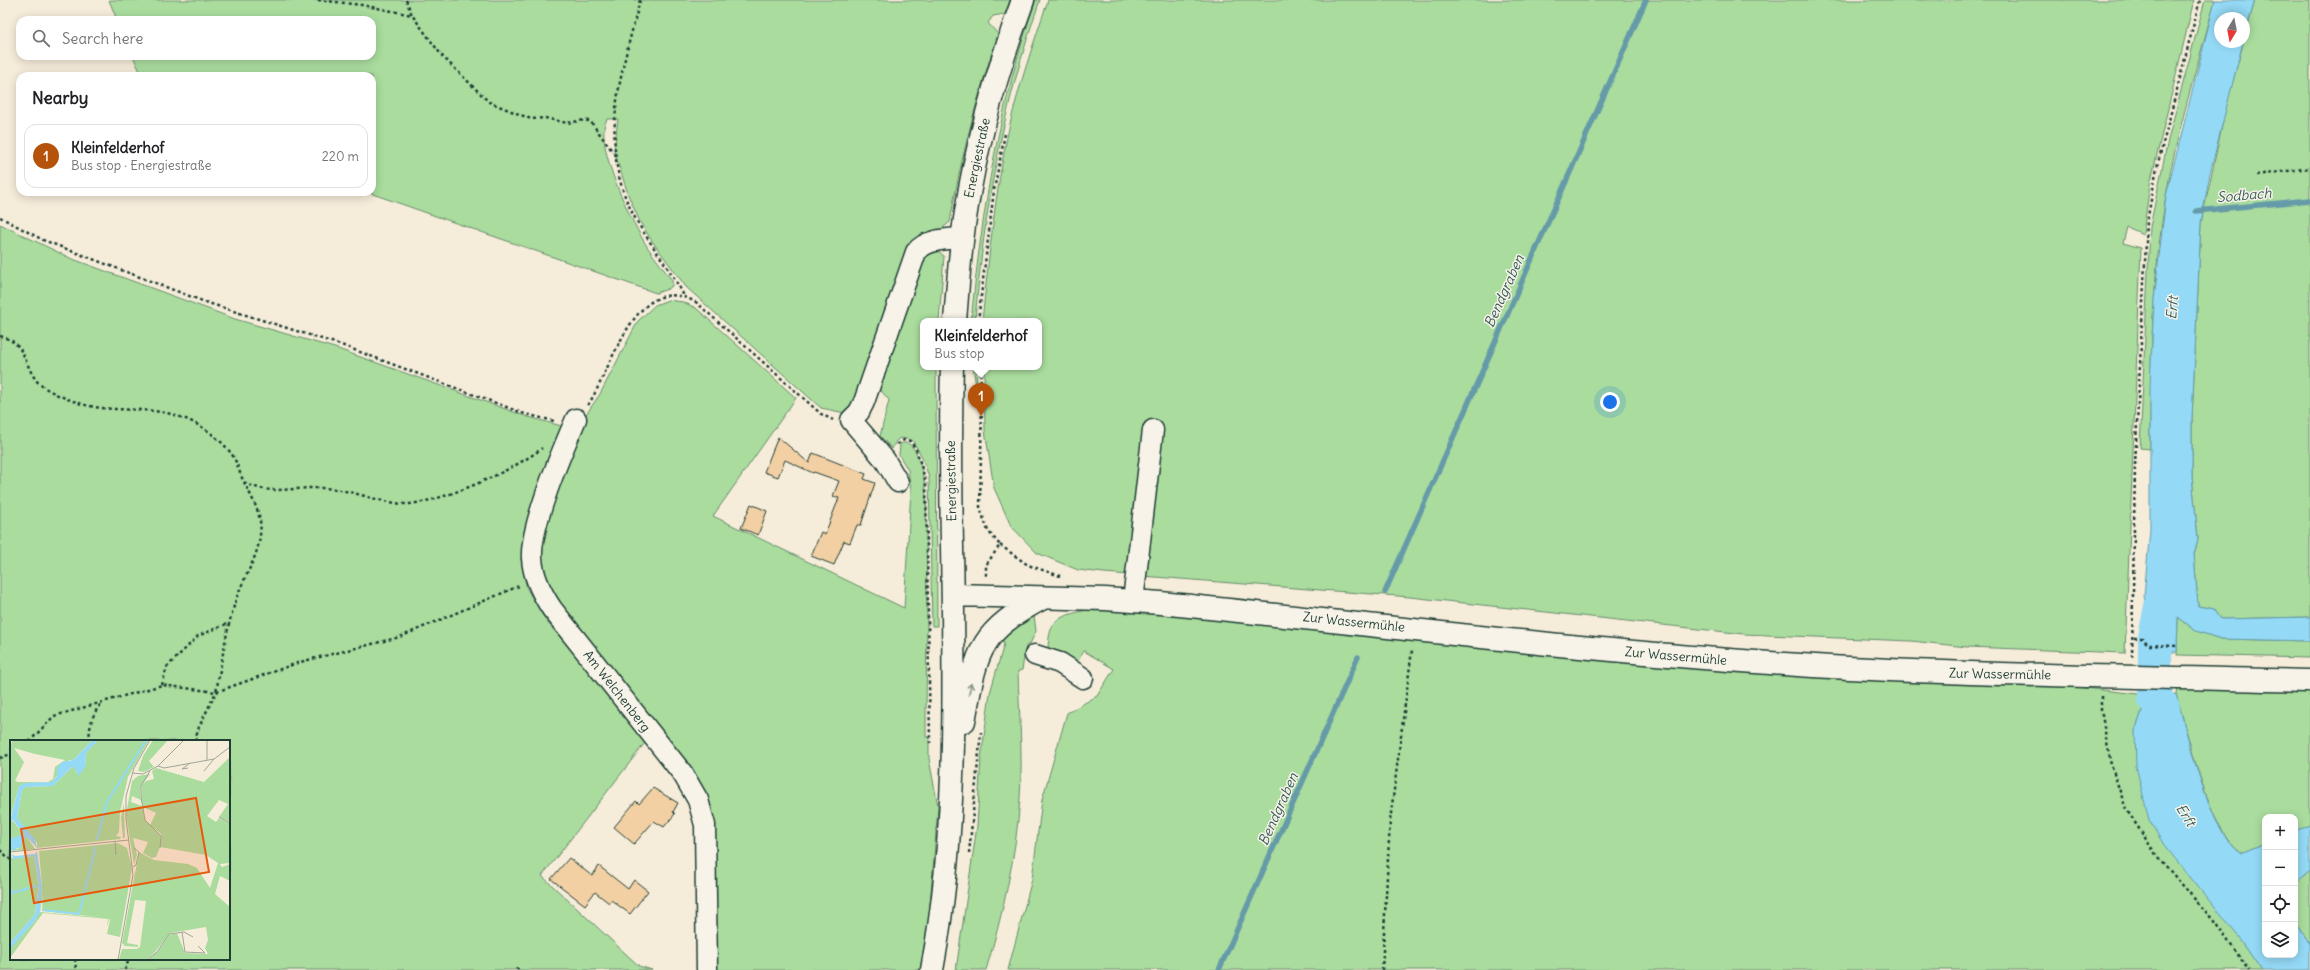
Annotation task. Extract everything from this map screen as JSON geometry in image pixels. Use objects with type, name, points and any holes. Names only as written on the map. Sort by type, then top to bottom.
[{"type":"main road","name":"Energiestraße","points":[[955,318],[962,238],[984,126],[1001,63],[1023,0]]},
{"type":"main road","name":"Energiestraße","points":[[952,370],[954,783]]},
{"type":"main road","name":"Zur Wassermühle","points":[[954,595],[1133,601],[1415,628],[1616,651],[1784,664],[1908,671],[2310,680]]},
{"type":"main road","points":[[932,970],[946,885],[954,783],[970,689],[984,644],[995,629],[1007,618],[1045,597]]},
{"type":"street","points":[[898,482],[885,460],[851,420],[859,412],[864,402],[916,252],[921,247],[931,243],[962,238]]},
{"type":"street","name":"Am Welchenberg","points":[[576,419],[558,464],[534,537],[532,558],[536,579],[552,609],[683,774],[698,800],[704,815],[707,839],[707,970]]},
{"type":"street","points":[[1133,601],[1153,430]]},
{"type":"street","points":[[1035,655],[1060,663],[1083,678]]},
{"type":"path","points":[[318,0],[362,5],[412,15]]},
{"type":"path","points":[[406,0],[412,15],[445,60],[489,102],[531,120],[549,119],[567,123],[585,120],[590,122],[614,152]]},
{"type":"path","points":[[640,0],[618,86],[613,127],[614,152],[621,184],[633,215],[649,243],[677,282],[684,296]]},
{"type":"path","points":[[2125,658],[2132,658],[2134,638],[2135,466],[2147,222],[2157,167],[2200,0]]},
{"type":"path","points":[[978,318],[994,190],[1006,128]]},
{"type":"path","points":[[2257,175],[2310,168]]},
{"type":"path","points":[[0,217],[43,240],[228,311],[344,346],[525,414],[553,421],[576,419],[592,398],[630,324],[647,303],[664,295],[684,296],[697,303],[821,414],[835,421],[851,420]]},
{"type":"path","points":[[0,336],[9,339],[20,348],[24,353],[26,363],[37,382],[69,400],[105,408],[158,411],[179,416],[197,425],[228,449],[236,462],[258,510],[261,534],[257,551],[242,583],[230,622],[216,692],[199,727],[195,740]]},
{"type":"path","points":[[885,460],[891,455],[900,440],[907,440],[916,449],[926,478],[929,555],[930,744]]},
{"type":"path","points":[[244,482],[264,490],[329,488],[396,503],[415,503],[496,476],[523,462],[548,443]]},
{"type":"path","points":[[1000,545],[1028,564],[1063,577]]},
{"type":"path","points":[[31,740],[54,716],[162,685],[216,692],[300,662],[400,637],[536,579]]},
{"type":"path","points":[[162,685],[167,668],[198,636],[230,622]]},
{"type":"path","points":[[1382,970],[1390,821],[1415,628]]},
{"type":"path","points":[[2134,638],[2142,638],[2149,645],[2177,646]]},
{"type":"path","points":[[2101,676],[2101,710],[2111,765],[2126,809],[2157,856],[2213,920],[2249,970]]},
{"type":"path","points":[[89,740],[90,721],[94,712],[102,702]]},
{"type":"path","points":[[0,758],[10,754]]},
{"type":"path","points":[[0,850],[10,859]]},
{"type":"path","points":[[75,960],[76,970]]},
{"type":"path","points":[[125,970],[129,960]]},
{"type":"green space","points":[[109,0],[1010,0],[1005,14],[993,16],[988,23],[998,34],[970,127],[950,222],[938,232],[919,241],[860,395],[845,413],[821,408],[686,287],[652,241],[640,222],[629,197],[614,151],[618,119],[607,119],[604,130],[605,146],[616,184],[633,222],[648,248],[672,280],[672,286],[656,293],[376,195],[376,72],[140,72],[135,60],[376,60],[376,16],[115,16]]},
{"type":"green space","points":[[1036,0],[1040,0],[1016,79],[997,158],[984,238],[975,318],[971,318],[975,280],[994,158],[1002,118],[1023,39]]},
{"type":"green space","points":[[1048,0],[2194,0],[2150,184],[2143,234],[2127,227],[2123,243],[2141,248],[2125,653],[1967,647],[1911,641],[1744,634],[1410,597],[1104,573],[1078,570],[1037,553],[1011,526],[994,488],[985,430],[984,370],[1042,370],[1042,318],[982,318],[996,200],[1004,152],[1013,112]]},
{"type":"green space","points":[[2205,0],[2215,0],[2176,147],[2161,228],[2153,322],[2150,449],[2140,448],[2150,227],[2168,140]]},
{"type":"green space","points":[[2255,0],[2310,0],[2310,617],[2221,619],[2214,609],[2198,606],[2194,554],[2198,539],[2192,477],[2192,418],[2201,223],[2227,103],[2242,48],[2250,48],[2250,18]]},
{"type":"green space","points":[[0,224],[70,258],[235,319],[338,349],[525,416],[569,428],[531,517],[521,559],[527,589],[547,622],[648,739],[542,876],[639,966],[652,970],[0,970]]},
{"type":"green space","points":[[930,250],[938,251],[944,256],[939,318],[920,318],[920,370],[936,370],[937,626],[932,626],[929,477],[921,455],[912,440],[900,438],[896,441],[892,449],[880,436],[889,400],[876,385],[920,259]]},
{"type":"green space","points":[[668,300],[683,302],[696,308],[796,398],[713,516],[904,608],[911,490],[908,470],[899,455],[900,444],[910,444],[919,459],[926,491],[926,737],[929,737],[929,759],[938,806],[929,919],[920,970],[713,970],[710,833],[542,580],[540,540],[583,419],[600,394],[638,321],[655,305]]},
{"type":"green space","points":[[973,370],[976,370],[978,399]]},
{"type":"green space","points":[[1086,610],[1129,611],[1400,636],[2057,685],[2148,695],[2135,731],[2242,941],[2262,970],[1008,970],[1032,879],[1042,800],[1067,713],[1097,696],[1114,669],[1084,651],[1074,667],[1048,649],[1051,631],[1057,620],[1062,617]]},
{"type":"green space","points":[[1034,615],[1036,631],[1030,644],[1026,646],[1022,670],[1018,671],[1021,782],[1018,820],[1008,885],[986,970],[956,970],[977,826],[981,758],[990,693],[1004,644],[1000,634]]},
{"type":"green space","points":[[2178,617],[2196,631],[2221,639],[2310,641],[2310,658],[2177,655]]},
{"type":"green space","points":[[2177,688],[2310,690],[2310,825],[2298,830],[2298,814],[2262,814],[2262,844],[2241,853],[2230,841],[2219,824],[2210,803],[2193,756],[2176,694]]},
{"type":"green space","points":[[2310,871],[2310,944],[2298,926],[2298,881]]},
{"type":"water","points":[[2215,0],[2255,0],[2250,17],[2250,12],[2214,12],[2214,48],[2241,48],[2210,173],[2201,223],[2192,418],[2192,477],[2198,539],[2194,554],[2198,606],[2214,609],[2221,619],[2310,617],[2310,641],[2221,639],[2196,631],[2178,617],[2177,652],[2164,652],[2163,616],[2162,652],[2149,652],[2149,617],[2144,596],[2150,529],[2150,385],[2154,299],[2166,196]]},
{"type":"water","points":[[2176,694],[2193,756],[2209,804],[2229,842],[2241,853],[2262,844],[2262,958],[2298,958],[2298,926],[2310,944],[2310,970],[2262,970],[2242,941],[2164,845],[2149,820],[2136,766],[2135,731],[2148,695]]},
{"type":"water","points":[[2310,825],[2310,871],[2298,881],[2298,850],[2298,830]]},
{"type":"building","points":[[778,437],[809,463],[813,453],[866,474],[864,479],[875,483],[861,525],[857,525],[850,543],[844,541],[834,565],[811,556],[821,532],[825,534],[839,498],[833,496],[839,481],[814,472],[813,473],[785,460],[778,477],[764,472]]},
{"type":"building","points":[[751,504],[767,511],[758,535],[741,528]]},
{"type":"building","points":[[653,788],[678,803],[673,812],[675,814],[664,827],[654,821],[634,844],[614,827],[636,801],[639,804]]},
{"type":"building","points":[[569,858],[592,876],[599,866],[628,889],[634,880],[648,891],[630,914],[611,900],[609,903],[595,892],[585,905],[551,879]]},
{"type":"waterway","name":"Bendgraben","points":[[1385,592],[1646,0]]},
{"type":"waterway","name":"Sodbach","points":[[2196,211],[2310,200]]},
{"type":"waterway","name":"Erft","points":[[2161,607],[2155,637],[2155,699],[2163,708],[2166,738]]},
{"type":"waterway","name":"Bendgraben","points":[[1219,970],[1358,657]]},
{"type":"place","name":"Kleinfelderhof","points":[[981,416]]}]
